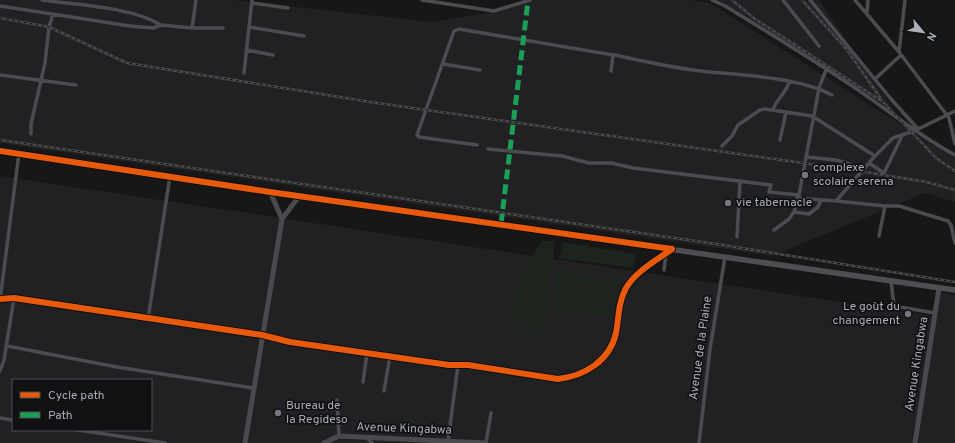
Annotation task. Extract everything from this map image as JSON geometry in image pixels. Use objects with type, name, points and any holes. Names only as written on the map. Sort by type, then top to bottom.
[{"type":"main road","points":[[0,151],[270,192],[300,195],[955,290]]},
{"type":"street","points":[[42,0],[122,11],[154,21],[161,25],[192,28],[223,28]]},
{"type":"street","points":[[192,28],[196,0]]},
{"type":"street","points":[[422,0],[494,11],[529,0]]},
{"type":"street","points":[[712,0],[725,6],[826,70],[860,92],[914,131],[955,155]]},
{"type":"street","points":[[783,0],[820,46]]},
{"type":"street","points":[[810,0],[918,129]]},
{"type":"street","points":[[855,0],[900,53],[947,115],[951,123],[955,144]]},
{"type":"street","points":[[866,12],[868,0]]},
{"type":"street","points":[[875,79],[900,53],[906,0]]},
{"type":"street","points":[[244,73],[252,1],[288,8]]},
{"type":"street","points":[[0,6],[153,28],[161,25]]},
{"type":"street","points":[[31,134],[31,124],[45,63],[49,27],[53,14]]},
{"type":"street","points":[[249,28],[304,36]]},
{"type":"street","points":[[477,145],[437,140],[419,137],[417,135],[452,35],[454,31],[459,29],[613,55],[651,63],[789,82],[819,88],[832,95]]},
{"type":"street","points":[[247,50],[273,55]]},
{"type":"street","points":[[611,71],[613,55]]},
{"type":"street","points":[[443,64],[480,70]]},
{"type":"street","points":[[774,230],[789,219],[794,212],[806,158],[812,116],[819,88],[826,70]]},
{"type":"street","points":[[0,75],[76,85]]},
{"type":"street","points":[[773,110],[774,104],[786,92],[789,82]]},
{"type":"street","points":[[722,146],[732,136],[738,125],[760,110],[773,110],[812,116],[874,156]]},
{"type":"street","points":[[836,201],[863,168],[893,138],[914,131],[955,111]]},
{"type":"street","points":[[780,140],[786,112]]},
{"type":"street","points":[[869,163],[884,173],[902,136]]},
{"type":"street","points":[[488,149],[562,156],[589,162],[611,163],[633,168],[771,185],[769,192],[821,200],[885,206],[895,205],[948,221],[951,225],[951,232],[955,243]]},
{"type":"street","points":[[19,153],[0,300],[14,298],[262,335],[290,342],[458,365],[468,364],[558,379],[571,377],[590,370],[608,351],[613,342],[620,303],[627,287],[636,276],[672,249]]},
{"type":"street","points":[[806,158],[836,160],[863,168]]},
{"type":"street","points":[[148,319],[170,176]]},
{"type":"street","points":[[737,237],[740,181]]},
{"type":"street","points":[[270,192],[282,219]]},
{"type":"street","points":[[245,443],[282,219],[300,195]]},
{"type":"street","points":[[794,212],[809,214],[818,207],[821,200]]},
{"type":"street","points":[[879,236],[885,206]]},
{"type":"street","points":[[664,270],[666,254]]},
{"type":"street","name":"Avenue de la Plaine","points":[[699,443],[707,375],[726,256]]},
{"type":"street","points":[[891,281],[894,306],[935,313]]},
{"type":"street","name":"Avenue Kingabwa","points":[[915,443],[939,288]]},
{"type":"street","points":[[0,372],[7,346],[14,298]]},
{"type":"street","points":[[7,346],[117,367],[253,388]]},
{"type":"street","points":[[363,382],[367,353]]},
{"type":"street","points":[[384,391],[390,356]]},
{"type":"street","points":[[444,441],[458,365]]},
{"type":"street","points":[[337,400],[339,436]]},
{"type":"street","points":[[485,443],[491,413]]},
{"type":"street","points":[[0,418],[12,420]]},
{"type":"street","points":[[85,431],[165,443]]},
{"type":"street","name":"Avenue Kingabwa","points":[[327,442],[339,436],[485,443]]},
{"type":"street","points":[[367,438],[372,443]]},
{"type":"shaded area","points":[[0,0],[233,0],[432,22],[494,12],[529,0],[690,0],[710,3],[925,140],[955,157],[955,202],[925,193],[772,256],[0,143]]},
{"type":"shaded area","points":[[716,0],[819,0],[896,113]]},
{"type":"shaded area","points":[[0,176],[934,316],[938,292],[955,295],[955,443],[0,443]]},
{"type":"shaded area","points":[[542,241],[555,241],[547,313],[541,334],[510,319],[518,280]]},
{"type":"shaded area","points":[[563,242],[637,254],[633,268],[559,258]]},
{"type":"shaded area","points":[[557,271],[622,281],[609,317],[552,310]]},
{"type":"railway","points":[[732,0],[755,19],[883,102],[936,158],[955,171]]},
{"type":"railway","points":[[802,0],[847,50],[881,99]]},
{"type":"railway","points":[[0,18],[49,27],[127,63],[377,103],[853,170],[927,182],[955,190]]},
{"type":"railway","points":[[0,140],[716,244],[955,282]]},
{"type":"marked path","points":[[501,224],[528,1]]},
{"type":"cycle path","points":[[0,151],[270,192],[672,249]]},
{"type":"cycle path","points":[[0,299],[14,298],[262,335],[290,342],[449,365],[468,365],[558,379],[586,371],[602,359],[613,343],[620,305],[626,288],[635,276],[672,249]]},
{"type":"place","name":"complexe scolaire serena","points":[[805,175]]},
{"type":"place","name":"vie tabernacle","points":[[728,203]]},
{"type":"place","name":"Le goùt du changement","points":[[908,314]]},
{"type":"place","name":"Bureau de la Regideso","points":[[278,413]]}]
